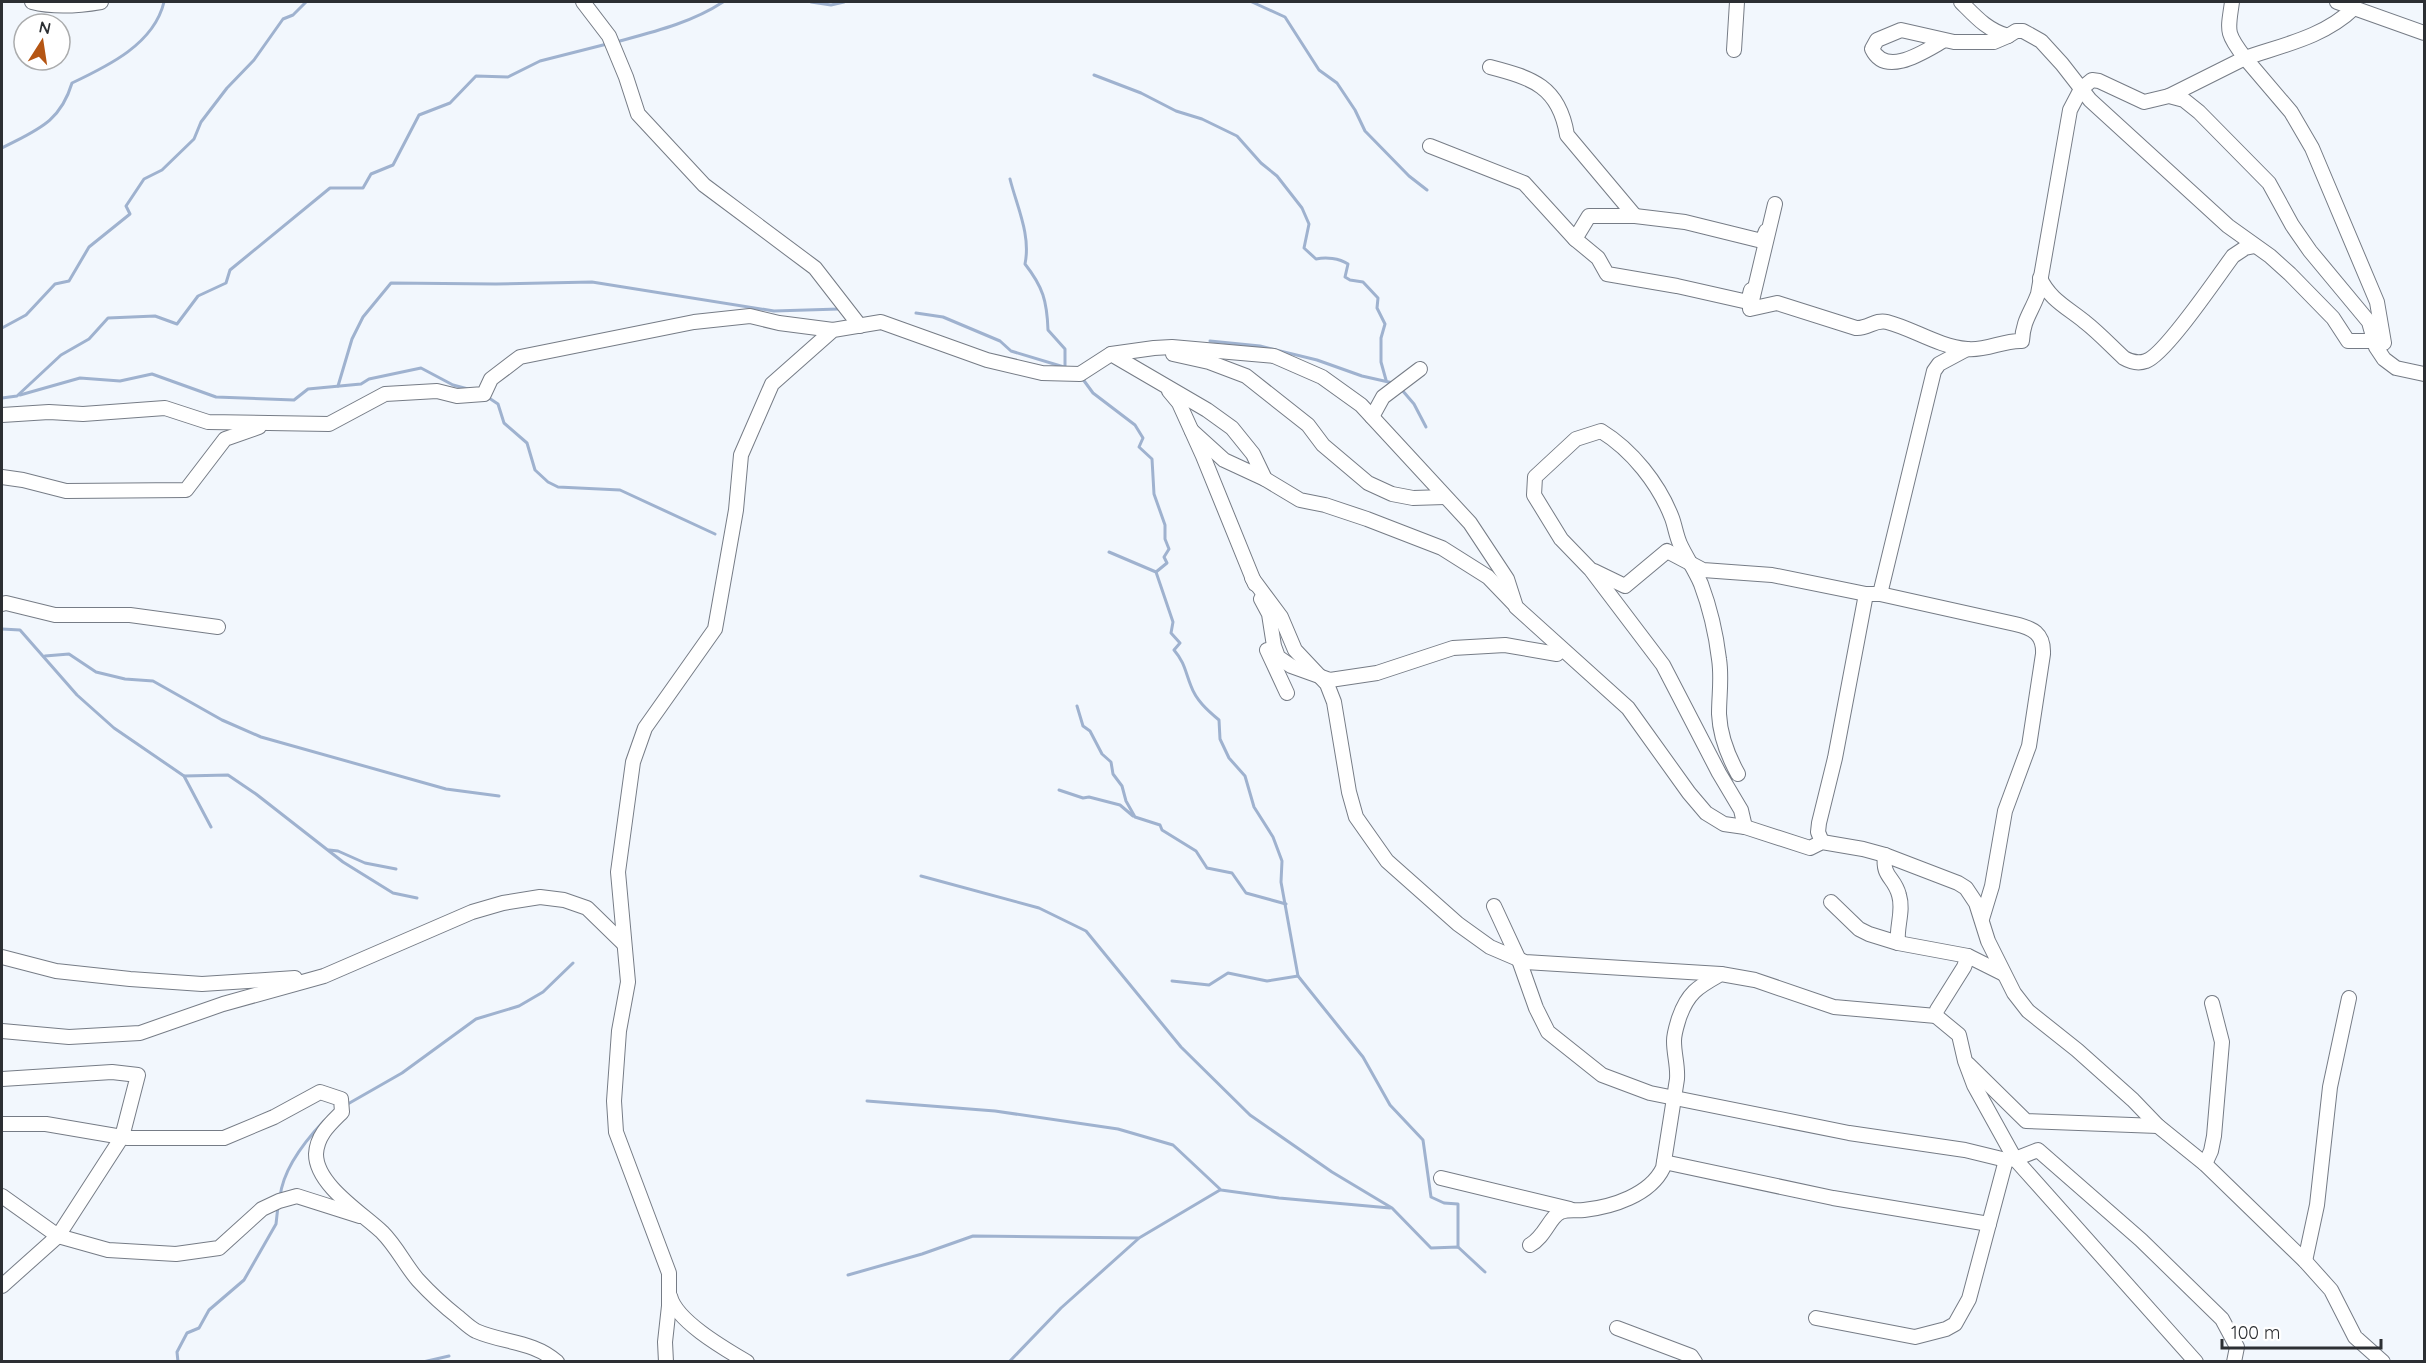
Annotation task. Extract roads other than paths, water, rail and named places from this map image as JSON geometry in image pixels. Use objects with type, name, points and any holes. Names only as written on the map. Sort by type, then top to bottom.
[{"type":"street","points":[[32,2],[43,5],[72,6],[101,2]]},
{"type":"street","points":[[583,2],[609,36],[638,114],[704,186],[815,268],[860,326]]},
{"type":"street","points":[[1734,50],[1737,2]]},
{"type":"street","points":[[1961,2],[1985,26],[2008,36]]},
{"type":"street","points":[[2232,2],[2228,19],[2229,34],[2244,58],[2291,112],[2312,148],[2377,302],[2379,353],[2396,368],[2424,374]]},
{"type":"street","points":[[2337,2],[2424,33]]},
{"type":"street","points":[[1430,146],[1524,183],[1575,238],[1598,258],[1607,274],[1677,286],[1748,302],[1762,241],[1775,204],[1750,309],[1776,303],[1856,328],[1887,322],[1925,338],[1967,349],[1982,349],[2007,341],[2022,341],[2023,324],[2035,303],[2070,110],[2086,85],[2099,81],[2144,102],[2169,96],[2244,58],[2325,31],[2354,8]]},
{"type":"street","points":[[1943,41],[1994,42],[2016,31],[2023,31],[2041,42],[2086,85],[2090,100],[2221,220],[2270,256],[2308,291],[2333,318],[2348,341],[2379,342]]},
{"type":"street","points":[[1490,67],[1540,83],[1557,104],[1564,118],[1567,135],[1635,216]]},
{"type":"street","points":[[2169,96],[2184,100],[2199,112],[2260,172],[2310,251],[2369,322],[2379,342],[2397,361],[2424,366]]},
{"type":"street","points":[[1575,238],[1588,216],[1635,216],[1685,222],[1762,241]]},
{"type":"street","points":[[2040,278],[2049,293],[2063,306],[2084,321],[2124,358],[2139,363],[2155,356],[2233,256],[2245,248],[2255,246]]},
{"type":"street","points":[[2,416],[49,412],[83,414],[165,408],[208,422],[328,424],[385,394],[438,391],[457,396],[484,394],[491,379],[520,357],[694,322],[750,316],[778,323],[833,330],[881,322],[987,360],[1042,373],[1080,374],[1111,354],[1154,348],[1274,356],[1322,377],[1361,405],[1470,523],[1507,579],[1516,607],[1528,627],[1557,654],[1628,708]]},
{"type":"street","points":[[747,1362],[726,1350],[682,1316],[670,1299],[669,1273],[616,1132],[614,1101],[619,1031],[628,982],[618,872],[633,762],[645,728],[715,629],[736,510],[741,455],[772,384],[833,330]]},
{"type":"street","points":[[1154,348],[1209,362],[1246,376],[1289,408],[1308,425],[1323,445],[1368,483],[1392,495],[1413,498],[1445,497]]},
{"type":"street","points":[[1822,842],[1818,832],[1819,823],[1873,594],[1934,371],[1939,364],[1967,349]]},
{"type":"street","points":[[1111,354],[1162,383],[1232,428],[1253,454],[1265,479]]},
{"type":"street","points":[[1372,417],[1383,397],[1420,369]]},
{"type":"street","points":[[1162,383],[1179,403],[1192,431],[1269,614],[1278,657],[1290,666],[1330,680],[1377,674],[1453,648],[1505,645],[1557,654]]},
{"type":"street","points":[[2,477],[66,491],[186,490],[225,439],[250,429],[276,423]]},
{"type":"street","points":[[1192,431],[1224,460],[1265,479],[1300,500],[1346,512],[1442,548],[1488,577],[1516,607],[1628,708],[1689,794],[1706,813],[1724,824],[1745,827],[1810,848],[1822,842],[1885,855],[1958,883],[1974,898],[1988,941],[2014,993],[2028,1011],[2077,1050],[2133,1100],[2158,1126],[2205,1164],[2305,1261],[2331,1290],[2355,1337],[2383,1362]]},
{"type":"street","points":[[1689,713],[1700,725],[1721,757],[1738,774],[1728,756],[1719,716],[1721,675],[1714,633],[1700,582],[1676,536],[1672,518],[1636,460],[1618,441],[1601,431],[1576,439],[1535,477],[1534,495],[1561,539],[1591,570],[1663,665],[1719,774],[1741,810],[1745,827]]},
{"type":"street","points":[[1591,570],[1625,586],[1667,550],[1690,565],[1703,570],[1772,575],[1873,594],[2035,630],[2042,642],[2043,654],[2029,746],[2005,811],[1992,886],[1982,919]]},
{"type":"street","points":[[1252,578],[1281,617],[1295,650],[1322,678],[1334,702],[1349,792],[1356,817],[1387,861],[1458,924],[1490,947],[1526,962],[1721,974],[1755,980],[1834,1007],[1936,1016],[1957,1032],[1974,1085],[2011,1159],[2196,1362]]},
{"type":"street","points":[[1259,594],[1262,628],[1269,656],[1287,693]]},
{"type":"street","points":[[2,604],[55,615],[130,615],[218,627]]},
{"type":"street","points":[[1885,855],[1884,870],[1896,887],[1901,904],[1897,927],[1898,943]]},
{"type":"street","points":[[2,1031],[69,1037],[140,1033],[223,1004],[324,976],[471,912],[503,903],[540,897],[564,900],[587,908],[624,944]]},
{"type":"street","points":[[1831,902],[1859,929],[1898,943],[1968,956],[2004,974]]},
{"type":"street","points":[[1494,906],[1548,1032],[1602,1075],[1650,1093],[1849,1133],[2011,1159],[2038,1150],[2141,1240],[2222,1319],[2237,1347],[2234,1362]]},
{"type":"street","points":[[1936,1016],[1937,1010],[1964,967],[1968,956]]},
{"type":"street","points":[[2,957],[56,971],[202,984],[324,976]]},
{"type":"street","points":[[1530,1245],[1546,1232],[1555,1215],[1562,1211],[1578,1210],[1633,1196],[1659,1177],[1664,1162],[1678,1065],[1674,1041],[1676,1028],[1685,1001],[1694,990],[1721,974]]},
{"type":"street","points":[[2305,1261],[2317,1205],[2330,1087],[2349,998]]},
{"type":"street","points":[[2205,1164],[2214,1136],[2222,1042],[2212,1003]]},
{"type":"street","points":[[1965,1061],[2026,1121],[2158,1126]]},
{"type":"street","points":[[2,1079],[112,1072],[138,1075],[122,1137],[58,1236],[2,1286]]},
{"type":"street","points":[[2,1124],[46,1124],[122,1137],[224,1138],[274,1117],[320,1092],[341,1099],[342,1112],[325,1129],[319,1140],[316,1154],[321,1171],[331,1185],[363,1217],[382,1232],[417,1279],[475,1331],[518,1342],[548,1354],[556,1362]]},
{"type":"street","points":[[1816,1318],[1915,1336],[1946,1329],[1955,1324],[1970,1299],[1989,1224],[2011,1159]]},
{"type":"street","points":[[1664,1162],[1833,1198],[1989,1224]]},
{"type":"street","points":[[1441,1178],[1578,1210]]},
{"type":"street","points":[[2,1196],[58,1236],[108,1250],[176,1254],[219,1248],[262,1209],[297,1196],[363,1217]]},
{"type":"street","points":[[666,1362],[669,1273]]},
{"type":"street","points":[[1617,1328],[1691,1356],[1695,1362]]},
{"type":"waterway","points":[[2,148],[36,130],[54,116],[67,97],[72,83],[114,61],[140,42],[159,17],[164,2]]},
{"type":"waterway","points":[[2,328],[26,315],[55,284],[69,281],[89,247],[130,214],[126,206],[144,179],[162,170],[194,139],[201,122],[227,88],[254,60],[283,19],[293,15],[306,2]]},
{"type":"waterway","points":[[616,42],[685,21],[723,2]]},
{"type":"waterway","points":[[811,2],[831,5],[844,2]]},
{"type":"waterway","points":[[1252,2],[1285,17],[1319,70],[1337,83],[1355,110],[1365,131],[1409,176],[1427,190]]},
{"type":"waterway","points":[[2,398],[17,396],[61,355],[89,339],[108,318],[155,316],[177,324],[198,296],[226,283],[230,270],[330,188],[363,188],[371,174],[393,165],[419,115],[450,103],[476,76],[508,77],[540,61],[607,44]]},
{"type":"waterway","points":[[1094,75],[1141,93],[1176,111],[1202,119],[1237,136],[1261,163],[1277,176],[1302,208],[1309,224],[1304,248],[1316,259],[1332,258],[1348,264],[1345,277],[1363,282],[1378,298],[1377,308],[1385,324],[1381,338],[1381,362],[1386,380]]},
{"type":"waterway","points":[[1010,179],[1025,232],[1025,264],[1043,295],[1048,330],[1065,349],[1065,367]]},
{"type":"waterway","points":[[338,386],[352,339],[363,317],[391,283],[592,282],[774,311],[839,309]]},
{"type":"waterway","points":[[916,313],[943,317],[1000,341],[1011,351],[1064,367]]},
{"type":"waterway","points":[[1210,341],[1260,346],[1393,383]]},
{"type":"waterway","points":[[20,395],[80,378],[120,381],[152,374],[216,397],[294,400],[308,389],[361,384],[369,379],[421,368],[453,385],[468,389]]},
{"type":"waterway","points":[[1082,378],[1093,393],[1135,425],[1143,438],[1139,447],[1152,459],[1154,494],[1165,525],[1165,539],[1169,549],[1164,557],[1167,563],[1156,572]]},
{"type":"waterway","points":[[1402,390],[1414,404],[1426,427]]},
{"type":"waterway","points":[[486,396],[498,404],[504,423],[527,443],[535,470],[548,482],[558,487],[620,490],[715,534]]},
{"type":"waterway","points":[[1109,552],[1156,572],[1173,622],[1171,633],[1180,643],[1174,650],[1183,663],[1196,696],[1219,720],[1220,739],[1229,758],[1245,776],[1254,807],[1273,837],[1282,861],[1281,882],[1298,976]]},
{"type":"waterway","points":[[2,629],[20,630],[77,695],[114,728],[184,776],[211,827]]},
{"type":"waterway","points":[[45,656],[69,654],[96,672],[125,679],[153,681],[222,720],[261,737],[446,789],[499,796]]},
{"type":"waterway","points":[[1077,706],[1083,726],[1090,731],[1102,754],[1111,762],[1113,774],[1122,786],[1126,801],[1135,817],[1160,825],[1162,830],[1196,851],[1207,868],[1232,873],[1246,893],[1286,904]]},
{"type":"waterway","points":[[184,776],[228,775],[343,862],[393,893],[417,898]]},
{"type":"waterway","points":[[1059,790],[1083,798],[1089,797],[1120,805],[1133,816]]},
{"type":"waterway","points":[[329,850],[338,851],[365,863],[396,869]]},
{"type":"waterway","points":[[921,876],[1039,908],[1086,931],[1181,1047],[1250,1115],[1332,1172],[1392,1208],[1431,1248],[1458,1247],[1485,1272]]},
{"type":"waterway","points":[[346,1105],[402,1073],[476,1019],[519,1006],[543,992],[573,963]]},
{"type":"waterway","points":[[1172,981],[1209,985],[1228,973],[1267,981],[1298,976],[1363,1057],[1390,1105],[1423,1140],[1431,1197],[1444,1203],[1458,1204],[1458,1247]]},
{"type":"waterway","points":[[867,1101],[995,1111],[1118,1129],[1173,1145],[1221,1190],[1279,1198],[1390,1208]]},
{"type":"waterway","points":[[280,1197],[290,1166],[324,1121]]},
{"type":"waterway","points":[[848,1275],[922,1254],[973,1236],[1139,1238],[1220,1190]]},
{"type":"waterway","points":[[178,1362],[177,1352],[187,1333],[199,1328],[209,1310],[244,1280],[276,1224],[278,1206]]},
{"type":"waterway","points":[[1009,1362],[1061,1308],[1138,1239]]},
{"type":"waterway","points":[[423,1362],[449,1356]]}]
